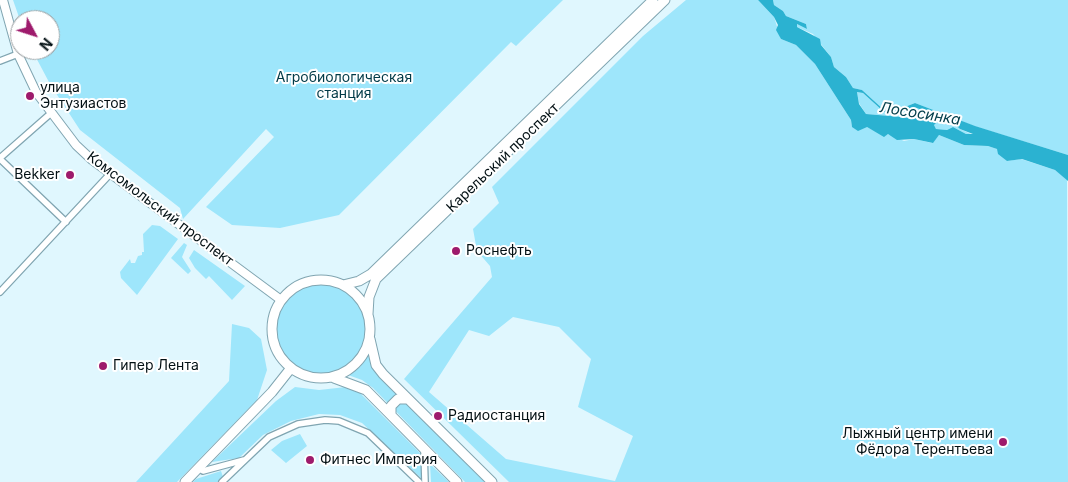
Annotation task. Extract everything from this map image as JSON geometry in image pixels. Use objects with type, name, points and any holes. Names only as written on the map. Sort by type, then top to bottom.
[{"type":"main road","points":[[650,9],[653,0]]},
{"type":"main road","points":[[650,9],[665,0]]},
{"type":"main road","name":"Карельский проспект","points":[[368,314],[369,297],[376,279],[650,9]]},
{"type":"main road","name":"Карельский проспект","points":[[343,285],[359,281],[371,274],[530,127]]},
{"type":"main road","points":[[370,339],[364,353],[345,373],[334,378],[316,379],[302,376],[280,359],[274,345],[271,326],[273,316],[281,300],[292,289],[309,281],[330,280],[343,285],[360,299],[368,314],[370,339],[376,365],[492,482]]},
{"type":"main road","points":[[185,482],[272,392],[291,368]]},
{"type":"main road","points":[[334,378],[366,390],[457,482]]},
{"type":"main road","points":[[390,414],[391,406],[398,399],[408,399]]},
{"type":"street","name":"Комсомольский проспект","points":[[3,0],[10,25]]},
{"type":"street","name":"Комсомольский проспект","points":[[21,60],[36,92],[50,114],[76,145],[110,174],[281,300]]},
{"type":"street","points":[[50,114],[0,158],[66,222]]},
{"type":"street","points":[[0,292],[110,174]]},
{"type":"street","points":[[222,482],[261,442],[284,428],[312,420],[339,421],[368,432],[419,482]]},
{"type":"street","points":[[424,450],[425,482]]},
{"type":"street","points":[[198,468],[203,471],[244,460]]},
{"type":"green space","name":"Агробиологическая станция","points":[[13,0],[563,0],[516,46],[511,42],[339,215],[280,228],[232,225],[206,207],[274,137],[266,129],[183,219],[180,208],[80,130],[50,84],[37,60],[60,60],[60,10],[16,10]]},
{"type":"green space","points":[[686,0],[758,0],[774,17],[781,39],[796,45],[815,64],[851,120],[852,127],[867,127],[884,136],[888,134],[904,141],[914,139],[932,143],[939,135],[964,145],[988,146],[997,149],[1007,161],[1021,159],[1055,170],[1067,179],[1068,482],[509,482],[404,379],[492,277],[490,266],[477,251],[473,229],[499,203],[492,187],[643,36]],"holes":[[[513,317],[559,327],[591,359],[578,407],[633,436],[615,481],[506,459],[429,392],[469,330],[489,336]]]},
{"type":"green space","points":[[773,0],[1068,0],[1068,155],[974,126],[915,103],[892,112],[884,110],[862,90],[853,88],[846,77],[834,67],[831,57],[813,34],[797,27],[797,24],[807,29],[806,24],[786,16],[783,11],[774,5]]},
{"type":"green space","points":[[857,92],[863,93],[884,112],[894,114],[914,107],[934,114],[927,119],[866,114],[859,103]]},
{"type":"green space","points":[[939,120],[958,121],[960,129],[973,135],[966,134],[953,127],[947,130],[936,129],[934,125]]},
{"type":"green space","points":[[152,225],[160,226],[178,239],[137,295],[121,278],[120,272],[130,259],[131,263],[135,263],[138,256],[142,255],[142,252],[144,252],[143,234]]},
{"type":"green space","points":[[184,243],[187,245],[182,257],[191,271],[188,274],[171,258]]},
{"type":"green space","points":[[194,250],[245,286],[232,300],[209,276],[206,279],[195,268],[189,258]]},
{"type":"green space","points":[[321,284],[338,288],[353,297],[362,312],[366,329],[362,346],[353,361],[338,370],[321,374],[304,370],[289,361],[280,346],[276,329],[280,312],[289,297],[304,288]]},
{"type":"green space","points":[[232,324],[249,328],[261,339],[267,370],[257,400],[177,482],[136,482],[229,381]]},
{"type":"green space","points":[[368,355],[373,368],[381,379],[485,482],[465,482],[373,388],[362,380],[348,375],[360,367]]},
{"type":"green space","points":[[295,387],[319,390],[346,387],[358,391],[421,454],[421,478],[362,423],[340,415],[319,414],[291,421],[263,435],[239,458],[212,462],[276,401]]},
{"type":"green space","points":[[300,434],[307,446],[286,463],[271,450],[282,441]]},
{"type":"green space","points":[[430,464],[449,482],[431,482]]},
{"type":"green space","points":[[221,471],[223,477],[218,482],[193,482],[196,479]]},
{"type":"shaded area","points":[[758,0],[773,0],[774,5],[783,11],[786,16],[806,24],[807,29],[797,24],[797,27],[820,39],[821,45],[831,57],[834,67],[846,77],[853,88],[862,90],[884,110],[892,112],[915,103],[975,126],[1068,155],[1068,181],[1055,170],[1022,159],[1007,161],[998,154],[997,149],[988,146],[964,145],[939,135],[933,143],[914,139],[897,140],[888,134],[884,137],[867,127],[858,131],[852,127],[851,120],[815,64],[796,45],[781,39],[776,30],[778,25],[774,17]],"holes":[[[857,92],[863,93],[884,112],[894,114],[914,107],[933,114],[926,119],[866,114],[859,104]],[[947,119],[952,122],[958,122],[957,126],[960,129],[973,134],[966,134],[953,127],[947,130],[936,129],[934,125],[939,120]]]},
{"type":"place","name":"улица Энтузиастов","points":[[30,96]]},
{"type":"place","name":"Bekker","points":[[70,175]]},
{"type":"place","name":"Роснефть","points":[[456,251]]},
{"type":"place","name":"Гипер Лента","points":[[103,366]]},
{"type":"place","name":"Радиостанция","points":[[438,416]]},
{"type":"place","name":"Лыжный центр имени Фёдора Терентьева","points":[[1003,442]]},
{"type":"place","name":"Фитнес Империя","points":[[310,460]]},
{"type":"water label","name":"Лососинка","points":[[920,114]]}]
